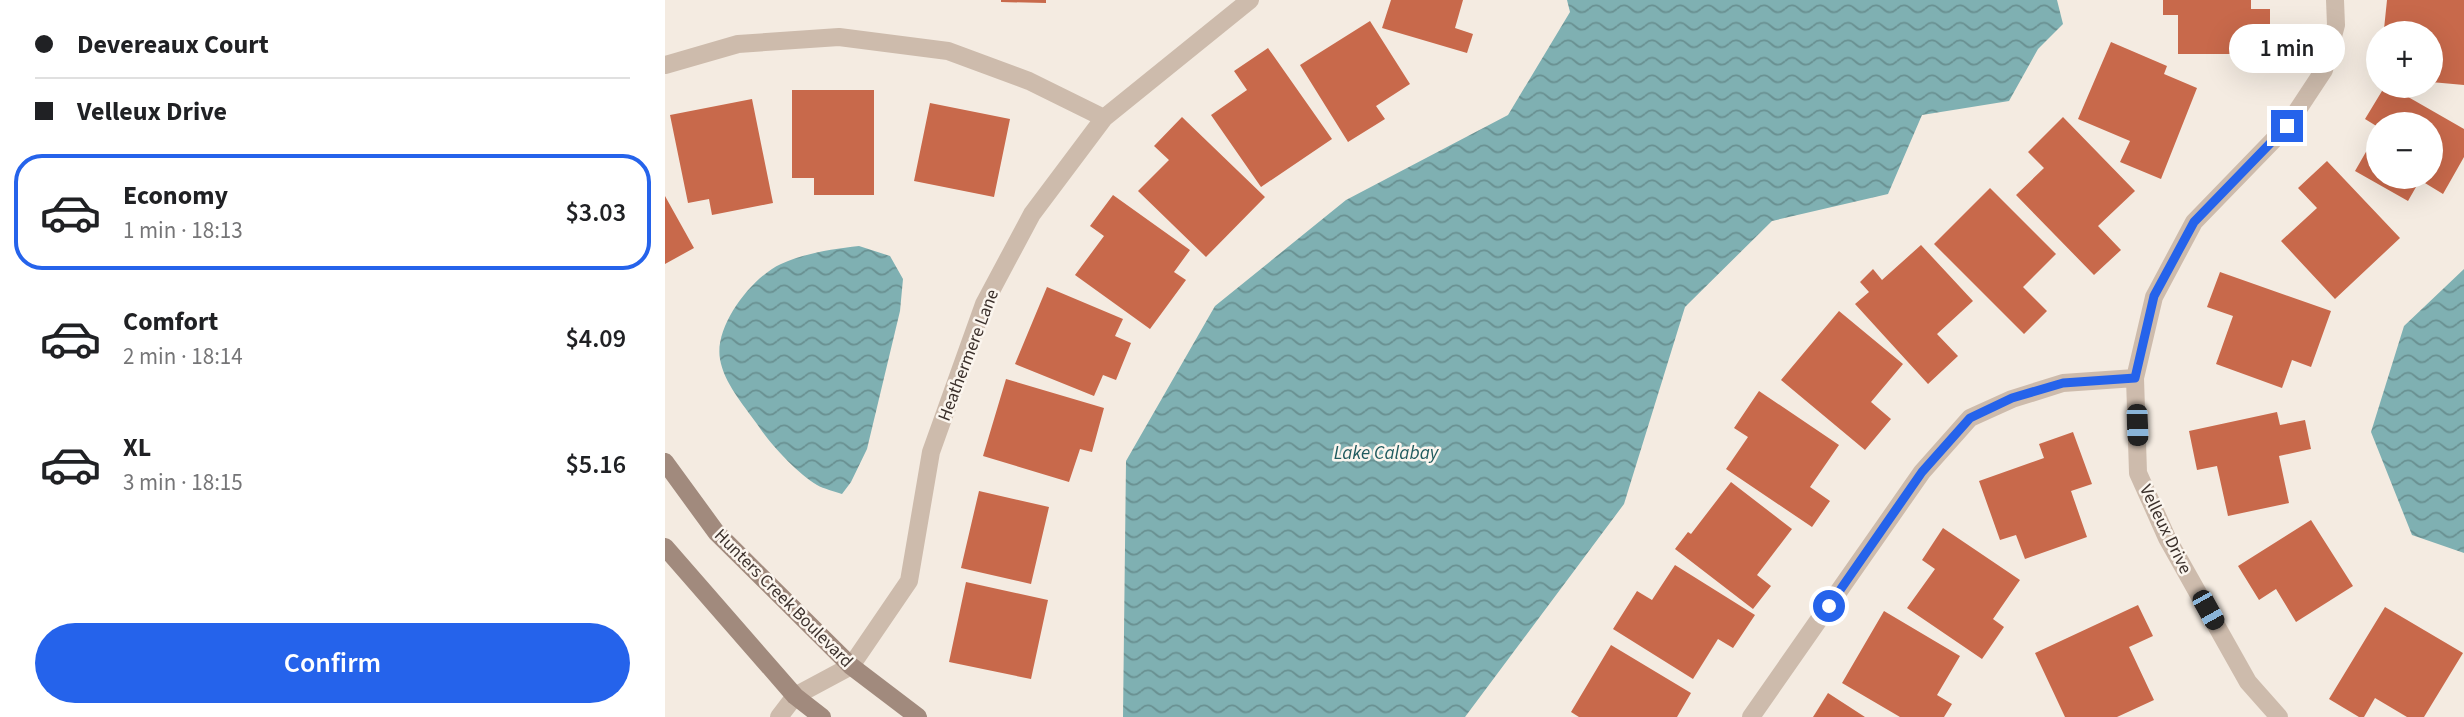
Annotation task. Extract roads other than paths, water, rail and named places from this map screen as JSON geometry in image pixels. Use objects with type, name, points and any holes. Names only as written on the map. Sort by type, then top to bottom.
[{"type":"street","name":"Heathermere Lane","points":[[851,666],[909,581],[931,452],[984,303],[1032,214],[1104,118],[1250,0]]},
{"type":"street","name":"Velleux Drive","points":[[2279,717],[2248,681],[2167,538],[2138,472],[2135,378],[2154,296],[2194,222],[2287,126],[2324,71],[2336,25],[2335,0]]},
{"type":"street","points":[[665,65],[738,44],[839,37],[948,51],[1029,80],[1104,118]]},
{"type":"street","points":[[1751,717],[1922,472],[1970,418],[2012,398],[2063,383],[2135,378]]},
{"type":"street","name":"Hunters Creek Boulevard","points":[[665,462],[716,532],[851,666],[918,717]]},
{"type":"street","points":[[665,547],[795,696],[822,717]]},
{"type":"street","points":[[779,717],[795,696],[851,666]]},
{"type":"water","name":"Lake Calabay","points":[[1567,0],[2057,0],[2063,24],[2038,49],[2009,101],[1922,115],[1888,194],[1772,221],[1685,307],[1624,504],[1465,717],[1123,717],[1126,461],[1215,306],[1346,200],[1508,115],[1570,12]]},
{"type":"water","points":[[859,246],[890,256],[903,279],[900,311],[867,449],[842,494],[809,479],[769,440],[730,385],[722,368],[720,346],[723,332],[737,304],[770,270],[809,254]]},
{"type":"water","points":[[2464,269],[2464,553],[2412,535],[2371,432],[2404,326]]}]
